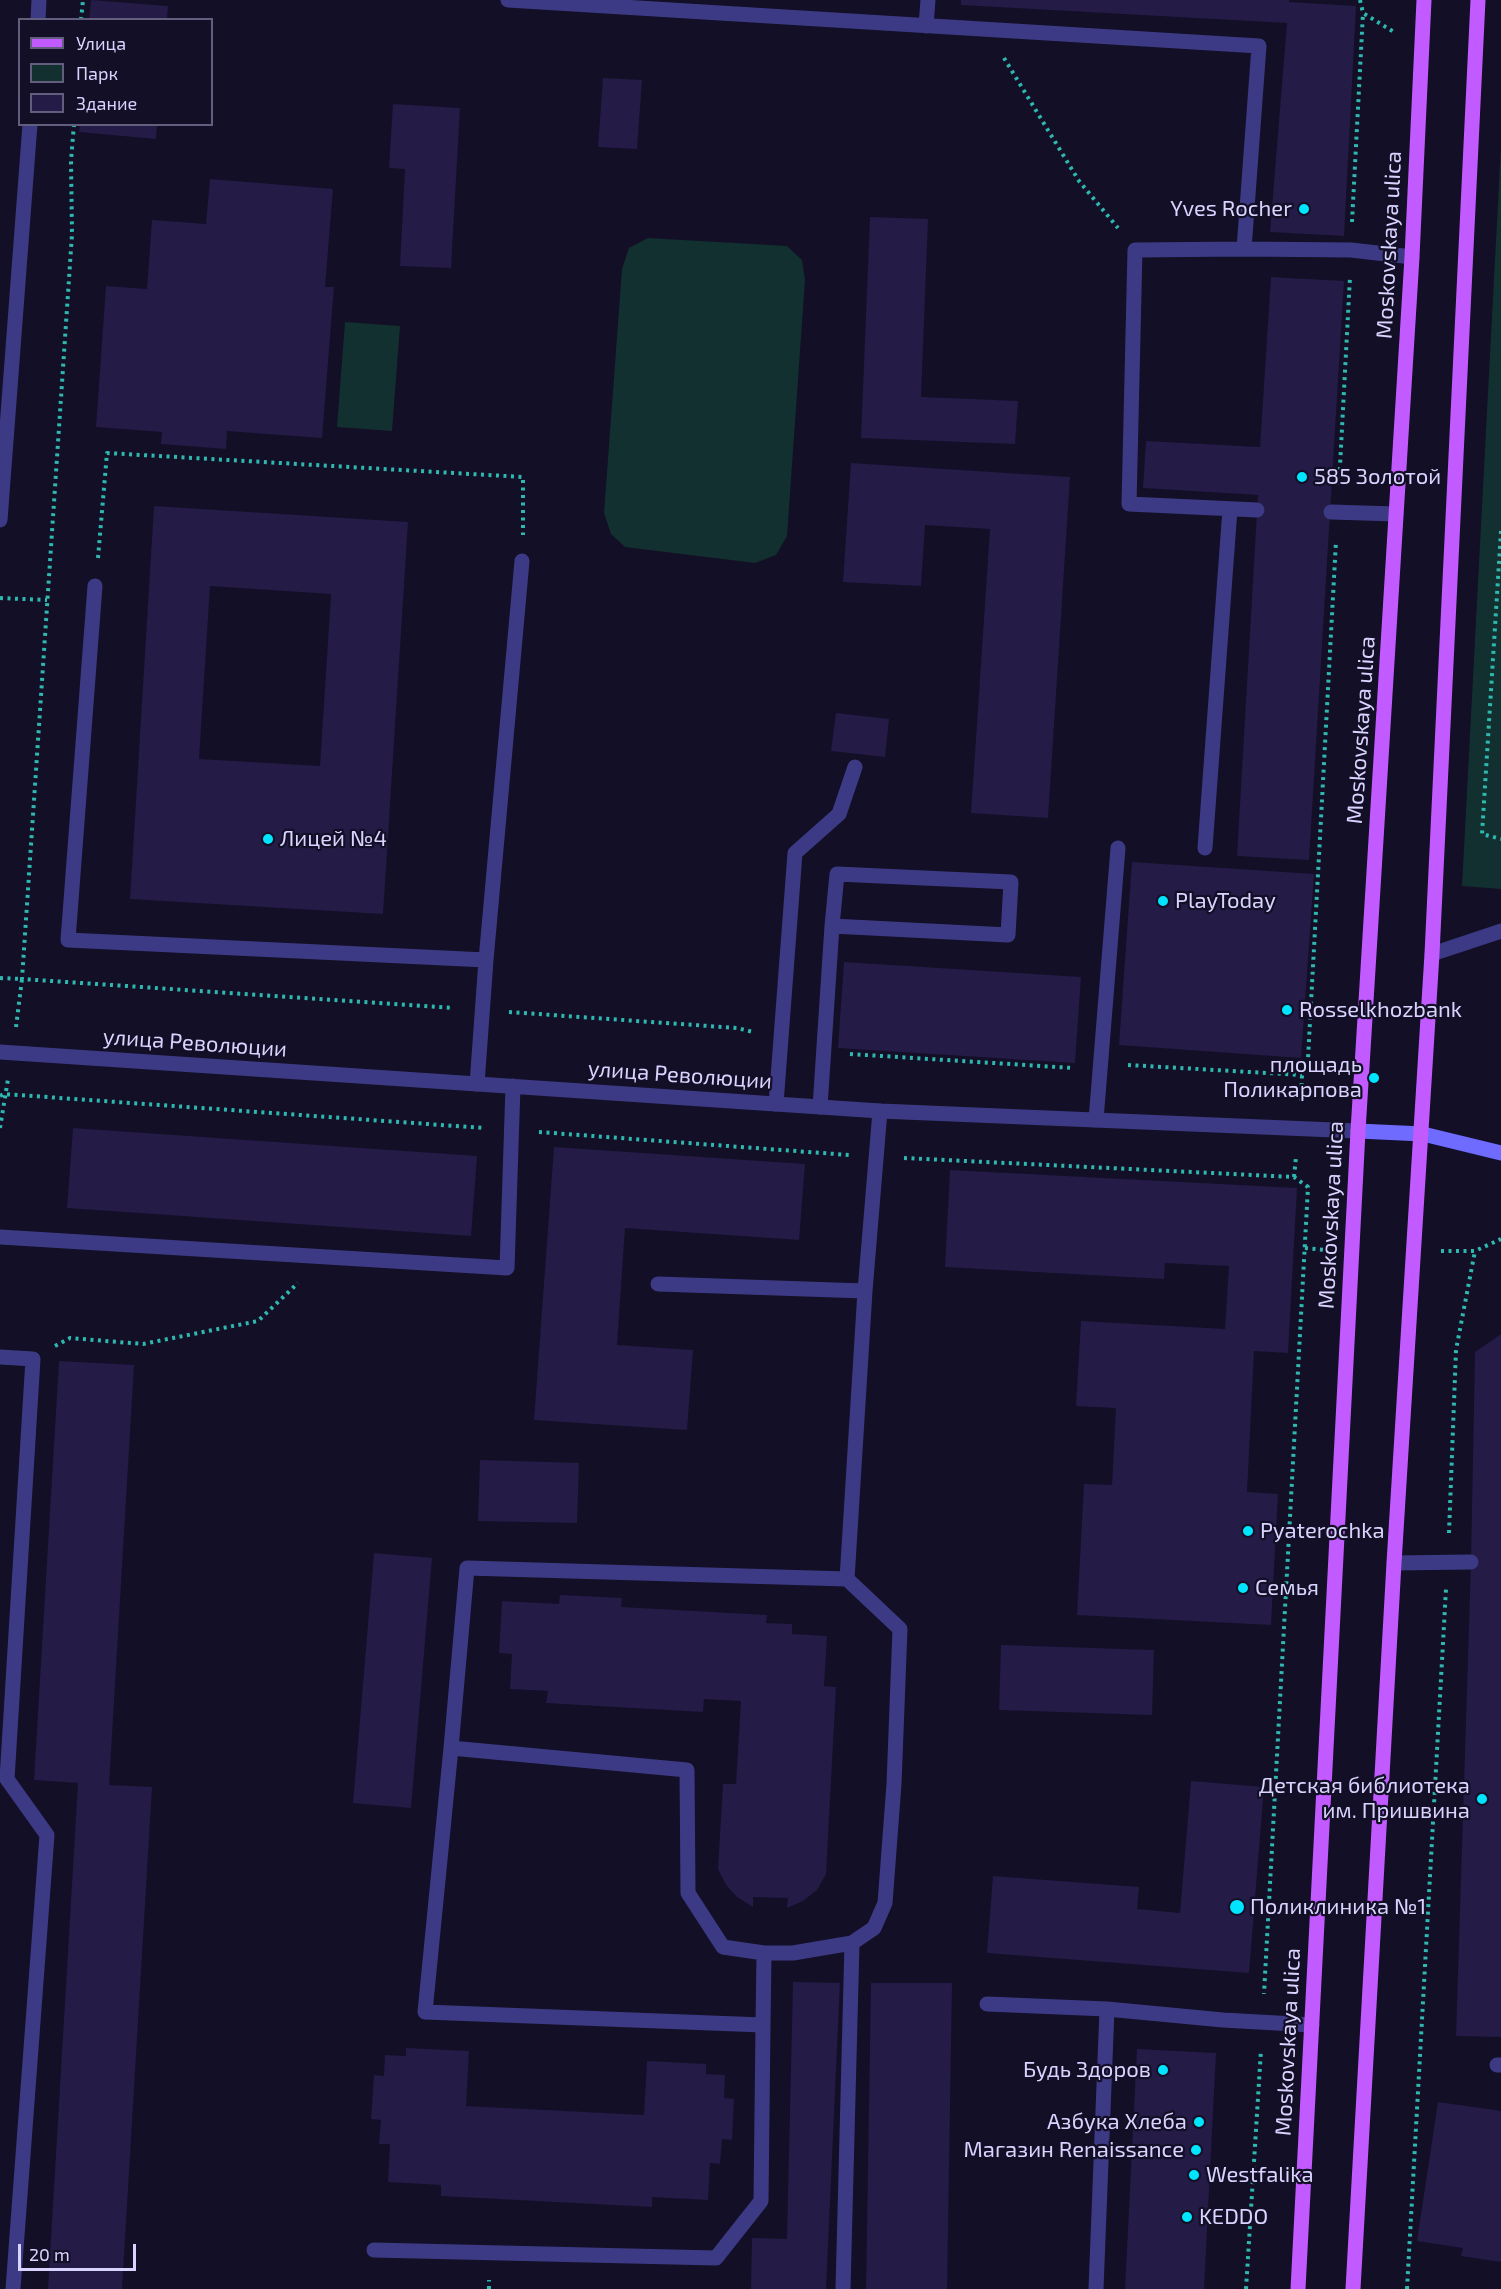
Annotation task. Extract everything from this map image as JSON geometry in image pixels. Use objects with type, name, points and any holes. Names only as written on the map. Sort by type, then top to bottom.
[{"type":"main road","name":"Moskovskaya ulica","points":[[1298,2289],[1358,1131],[1412,257],[1424,0]]},
{"type":"main road","points":[[1353,2289],[1394,1563],[1423,1134],[1478,0]]},
{"type":"main road","points":[[1358,1131],[1423,1134],[1501,1153]]},
{"type":"street","points":[[38,18],[39,0]]},
{"type":"street","points":[[508,0],[643,4],[926,26],[1259,46],[1244,249]]},
{"type":"street","points":[[926,26],[928,0]]},
{"type":"street","points":[[0,520],[30,126]]},
{"type":"street","points":[[1257,510],[1129,504],[1136,250],[1351,250],[1412,257]]},
{"type":"street","points":[[1205,848],[1230,509]]},
{"type":"street","points":[[1334,512],[1396,514]]},
{"type":"street","points":[[477,1084],[522,561]]},
{"type":"street","points":[[95,586],[68,940],[486,960]]},
{"type":"street","points":[[776,1104],[795,853],[839,814],[855,767]]},
{"type":"street","points":[[1096,1120],[1118,848]]},
{"type":"street","points":[[820,1107],[832,926],[837,874],[1011,882],[1008,936],[832,926]]},
{"type":"street","points":[[1432,954],[1501,931]]},
{"type":"street","name":"улица Революции","points":[[0,1052],[880,1111],[1358,1131]]},
{"type":"street","points":[[0,1237],[507,1268],[513,1086]]},
{"type":"street","points":[[847,1579],[865,1291],[880,1111]]},
{"type":"street","points":[[658,1284],[865,1291]]},
{"type":"street","points":[[0,1357],[33,1359],[3,1779],[47,1835],[14,2289]]},
{"type":"street","points":[[1394,1563],[1471,1562]]},
{"type":"street","points":[[451,1748],[687,1770],[688,1893],[723,1947],[765,1953],[793,1953],[852,1943],[874,1928],[885,1904],[894,1784],[900,1629],[847,1579],[467,1568],[425,2012],[764,2025]]},
{"type":"street","points":[[843,2289],[852,1943]]},
{"type":"street","points":[[374,2250],[716,2258],[761,2201],[765,1953]]},
{"type":"street","points":[[987,2004],[1107,2009],[1262,2023],[1311,2025]]},
{"type":"street","points":[[1096,2289],[1107,2009]]},
{"type":"path","points":[[81,18],[83,0]]},
{"type":"path","points":[[1294,1177],[1302,1075],[1308,1059],[1309,1047],[1334,512],[1363,13]]},
{"type":"path","points":[[986,29],[1079,180],[1136,250]]},
{"type":"path","points":[[74,126],[71,161],[72,234],[22,979],[737,1028],[781,1040]]},
{"type":"path","points":[[95,586],[106,453],[524,477],[522,561]]},
{"type":"path","points":[[1501,531],[1482,834],[1501,839]]},
{"type":"path","points":[[0,598],[47,600]]},
{"type":"path","points":[[825,1052],[1071,1069],[1099,1064],[1302,1075]]},
{"type":"path","points":[[0,1096],[4,1094],[876,1157],[1294,1177],[1308,1187],[1246,2289]]},
{"type":"path","points":[[1407,2289],[1447,1562],[1456,1350],[1475,1251]]},
{"type":"path","points":[[33,1359],[70,1338],[143,1344],[258,1320],[326,1257]]},
{"type":"green space","points":[[1501,146],[1501,889],[1462,886]]},
{"type":"green space","points":[[648,238],[787,246],[802,260],[805,280],[787,536],[776,555],[755,563],[625,547],[611,534],[604,513],[622,269],[629,248]]},
{"type":"green space","points":[[345,322],[400,326],[392,431],[337,427]]},
{"type":"building","points":[[91,0],[168,6],[167,18],[89,18]]},
{"type":"building","points":[[961,0],[1289,0],[1289,2],[1356,6],[1344,236],[1270,232],[1287,23],[961,5]]},
{"type":"building","points":[[603,78],[642,80],[637,149],[598,147]]},
{"type":"building","points":[[393,104],[460,108],[451,268],[400,266],[405,169],[389,168]]},
{"type":"building","points":[[80,126],[157,126],[156,139],[79,132]]},
{"type":"building","points":[[210,179],[333,189],[325,287],[334,287],[322,438],[227,431],[226,449],[161,444],[162,432],[96,427],[106,286],[147,289],[152,220],[206,224]]},
{"type":"building","points":[[870,217],[928,219],[921,397],[1018,401],[1015,444],[861,438]]},
{"type":"building","points":[[1271,277],[1344,281],[1309,860],[1237,856],[1258,495],[1143,488],[1146,441],[1260,447]]},
{"type":"building","points":[[851,463],[1070,477],[1048,818],[971,813],[990,529],[925,525],[921,586],[843,582]]},
{"type":"building","points":[[154,506],[408,522],[383,914],[130,899]],"holes":[[[210,586],[331,594],[320,766],[199,759]]]},
{"type":"building","points":[[836,713],[889,719],[885,757],[831,751]]},
{"type":"building","points":[[1132,862],[1314,874],[1301,1058],[1119,1045]]},
{"type":"building","points":[[844,962],[1081,977],[1075,1063],[838,1048]]},
{"type":"building","points":[[73,1128],[477,1156],[471,1236],[67,1208]]},
{"type":"building","points":[[554,1147],[805,1164],[799,1240],[625,1228],[617,1345],[693,1350],[687,1430],[534,1420]]},
{"type":"building","points":[[950,1170],[1297,1188],[1288,1353],[1254,1351],[1247,1492],[1278,1494],[1271,1625],[1077,1615],[1084,1484],[1112,1485],[1116,1408],[1076,1406],[1081,1321],[1225,1329],[1229,1266],[1165,1263],[1164,1279],[945,1267]]},
{"type":"building","name":"Детская библиотека им. Пришвина","points":[[1501,1334],[1501,2037],[1456,2036],[1471,1562],[1475,1352]]},
{"type":"building","points":[[59,1361],[134,1365],[109,1785],[152,1787],[122,2289],[48,2289],[78,1783],[34,1780]]},
{"type":"building","points":[[480,1460],[579,1463],[577,1523],[478,1521]]},
{"type":"building","points":[[374,1553],[432,1558],[411,1808],[353,1803]]},
{"type":"building","points":[[560,1595],[622,1598],[621,1607],[767,1615],[766,1623],[792,1624],[792,1634],[827,1636],[824,1686],[836,1687],[826,1874],[817,1890],[803,1901],[787,1908],[788,1898],[753,1897],[753,1907],[737,1897],[726,1885],[718,1869],[723,1784],[736,1784],[741,1701],[704,1699],[703,1712],[546,1703],[548,1691],[510,1689],[512,1654],[499,1653],[502,1601],[559,1604]]},
{"type":"building","points":[[1001,1645],[1154,1650],[1152,1715],[999,1710]]},
{"type":"building","points":[[1191,1781],[1264,1787],[1249,1973],[987,1953],[993,1876],[1139,1887],[1137,1909],[1180,1913]]},
{"type":"building","points":[[793,1982],[840,1983],[826,2289],[751,2289],[752,2238],[787,2239]]},
{"type":"building","points":[[871,1983],[952,1983],[947,2289],[866,2289]]},
{"type":"building","points":[[406,2048],[469,2051],[466,2106],[644,2115],[647,2061],[706,2064],[706,2074],[725,2075],[724,2098],[734,2099],[732,2140],[722,2139],[720,2164],[710,2163],[708,2200],[652,2197],[652,2207],[441,2196],[441,2185],[388,2182],[390,2144],[379,2144],[381,2120],[371,2119],[374,2075],[384,2076],[385,2055],[406,2056]]},
{"type":"building","points":[[1137,2049],[1216,2053],[1204,2289],[1125,2289]]},
{"type":"building","points":[[1438,2102],[1501,2111],[1501,2262],[1461,2256],[1463,2248],[1417,2241]]},
{"type":"place","name":"Yves Rocher","points":[[1304,209]]},
{"type":"place","name":"585 Золотой","points":[[1302,477]]},
{"type":"place","name":"Лицей №4","points":[[268,839]]},
{"type":"place","name":"PlayToday","points":[[1163,901]]},
{"type":"place","name":"Rosselkhozbank","points":[[1287,1010]]},
{"type":"place","name":"площадь Поликарпова","points":[[1374,1078]]},
{"type":"place","name":"Pyaterochka","points":[[1248,1531]]},
{"type":"place","name":"Семья","points":[[1243,1588]]},
{"type":"place","name":"Детская библиотека им. Пришвина","points":[[1482,1799]]},
{"type":"place","name":"Поликлиника №1","points":[[1237,1907]]},
{"type":"place","name":"Будь Здоров","points":[[1163,2070]]},
{"type":"place","name":"Азбука Хлеба","points":[[1199,2122]]},
{"type":"place","name":"Магазин Renaissance","points":[[1196,2150]]},
{"type":"place","name":"Westfalika","points":[[1194,2175]]},
{"type":"place","name":"KEDDO","points":[[1187,2217]]}]
